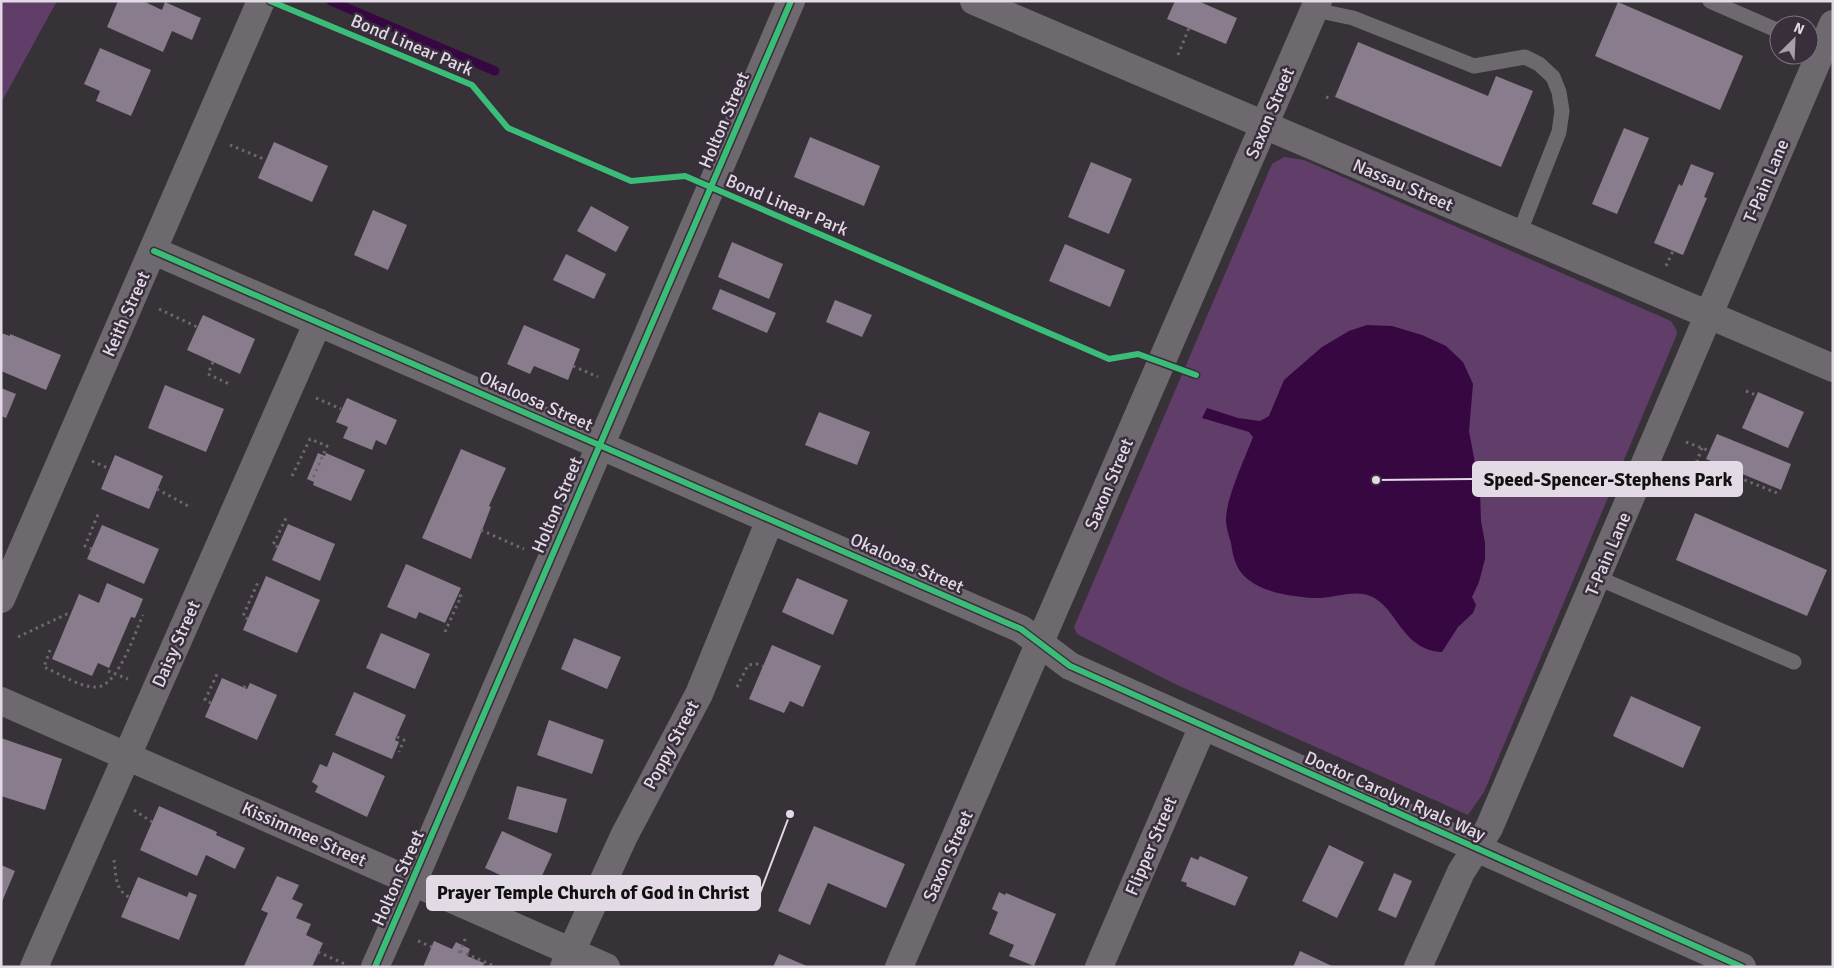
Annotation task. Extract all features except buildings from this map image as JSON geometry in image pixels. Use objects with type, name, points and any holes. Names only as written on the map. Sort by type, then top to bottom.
[{"type":"street","name":"Keith Street","points":[[1,599],[154,251],[261,1]]},
{"type":"street","name":"Holton Street","points":[[375,967],[599,445],[688,244],[791,1]]},
{"type":"street","name":"Nassau Street","points":[[974,1],[1833,368]]},
{"type":"street","name":"Saxon Street","points":[[899,967],[1316,6]]},
{"type":"street","name":"T-Pain Lane","points":[[1819,43],[1833,24]]},
{"type":"street","name":"T-Pain Lane","points":[[1418,967],[1461,872],[1489,828],[1598,578],[1709,315],[1809,65]]},
{"type":"street","name":"Okaloosa Street","points":[[154,251],[1021,629],[1040,644]]},
{"type":"street","name":"Daisy Street","points":[[34,967],[318,322]]},
{"type":"street","name":"Poppy Street","points":[[567,959],[624,836],[698,694],[770,520]]},
{"type":"street","name":"Doctor Carolyn Ryals Way","points":[[1040,644],[1070,666],[1742,967]]},
{"type":"street","name":"Kissimmee Street","points":[[1,701],[413,882],[567,959],[606,967]]},
{"type":"street","name":"Flipper Street","points":[[1099,967],[1203,726]]},
{"type":"lane","points":[[1710,1],[1769,27]]},
{"type":"lane","points":[[1316,6],[1352,18],[1474,66],[1525,56],[1539,64],[1553,77],[1559,92],[1562,111],[1559,132],[1519,234]]},
{"type":"lane","points":[[1598,578],[1794,662]]},
{"type":"path","points":[[1326,97],[1332,99]]},
{"type":"path","points":[[204,134],[266,160]]},
{"type":"path","points":[[134,297],[197,327]]},
{"type":"path","points":[[214,362],[208,374],[229,384]]},
{"type":"path","points":[[573,366],[600,378]]},
{"type":"path","points":[[1746,391],[1756,396]]},
{"type":"path","points":[[292,476],[310,439],[326,446],[312,480]]},
{"type":"path","points":[[1702,448],[1697,461],[1777,493]]},
{"type":"path","points":[[103,466],[110,468]]},
{"type":"path","points":[[157,489],[190,506]]},
{"type":"path","points":[[92,549],[85,546],[100,512]]},
{"type":"path","points":[[278,547],[273,545],[286,518]]},
{"type":"path","points":[[481,530],[550,561]]},
{"type":"path","points":[[248,619],[242,616],[258,582]]},
{"type":"path","points":[[445,632],[461,596],[458,595]]},
{"type":"path","points":[[18,637],[67,614],[70,615]]},
{"type":"path","points":[[50,650],[44,667],[84,684],[96,687],[105,685],[112,679],[120,666],[143,614]]},
{"type":"path","points":[[737,687],[748,665],[757,664],[763,666]]},
{"type":"path","points":[[211,702],[205,700],[218,672]]},
{"type":"path","points":[[244,688],[246,684]]},
{"type":"path","points":[[397,737],[404,740],[398,752]]},
{"type":"path","points":[[114,857],[117,886],[129,898]]},
{"type":"path","points":[[460,951],[496,967]]},
{"type":"path","points":[[318,952],[345,964]]},
{"type":"shaded area","points":[[1,1],[57,1],[1,103]]},
{"type":"shaded area","points":[[1284,157],[1304,160],[1671,321],[1676,329],[1677,334],[1484,792],[1468,815],[1175,684],[1077,634],[1074,627],[1272,164]]},
{"type":"shaded area","points":[[1367,325],[1392,326],[1422,335],[1446,346],[1463,362],[1473,384],[1469,431],[1480,490],[1485,559],[1479,582],[1472,597],[1476,605],[1473,613],[1458,627],[1442,652],[1417,644],[1408,636],[1387,609],[1370,596],[1349,594],[1321,598],[1303,597],[1268,590],[1257,585],[1240,571],[1234,559],[1227,529],[1226,520],[1229,501],[1236,478],[1253,437],[1249,432],[1202,418],[1207,408],[1238,418],[1260,421],[1269,416],[1284,380],[1322,347],[1349,331]]},
{"type":"waterway","points":[[331,1],[495,71]]},
{"type":"cycle path","name":"Bond Linear Park","points":[[270,1],[472,85],[508,128],[631,181],[685,176],[1109,359],[1138,354],[1196,375]]},
{"type":"cycle path","points":[[375,967],[791,1]]},
{"type":"cycle path","points":[[154,251],[1021,629],[1070,666],[1742,967]]},
{"type":"place","name":"Speed-Spencer-Stephens Park","points":[[1376,480]]},
{"type":"place","name":"Prayer Temple Church of God in Christ","points":[[790,814]]}]
